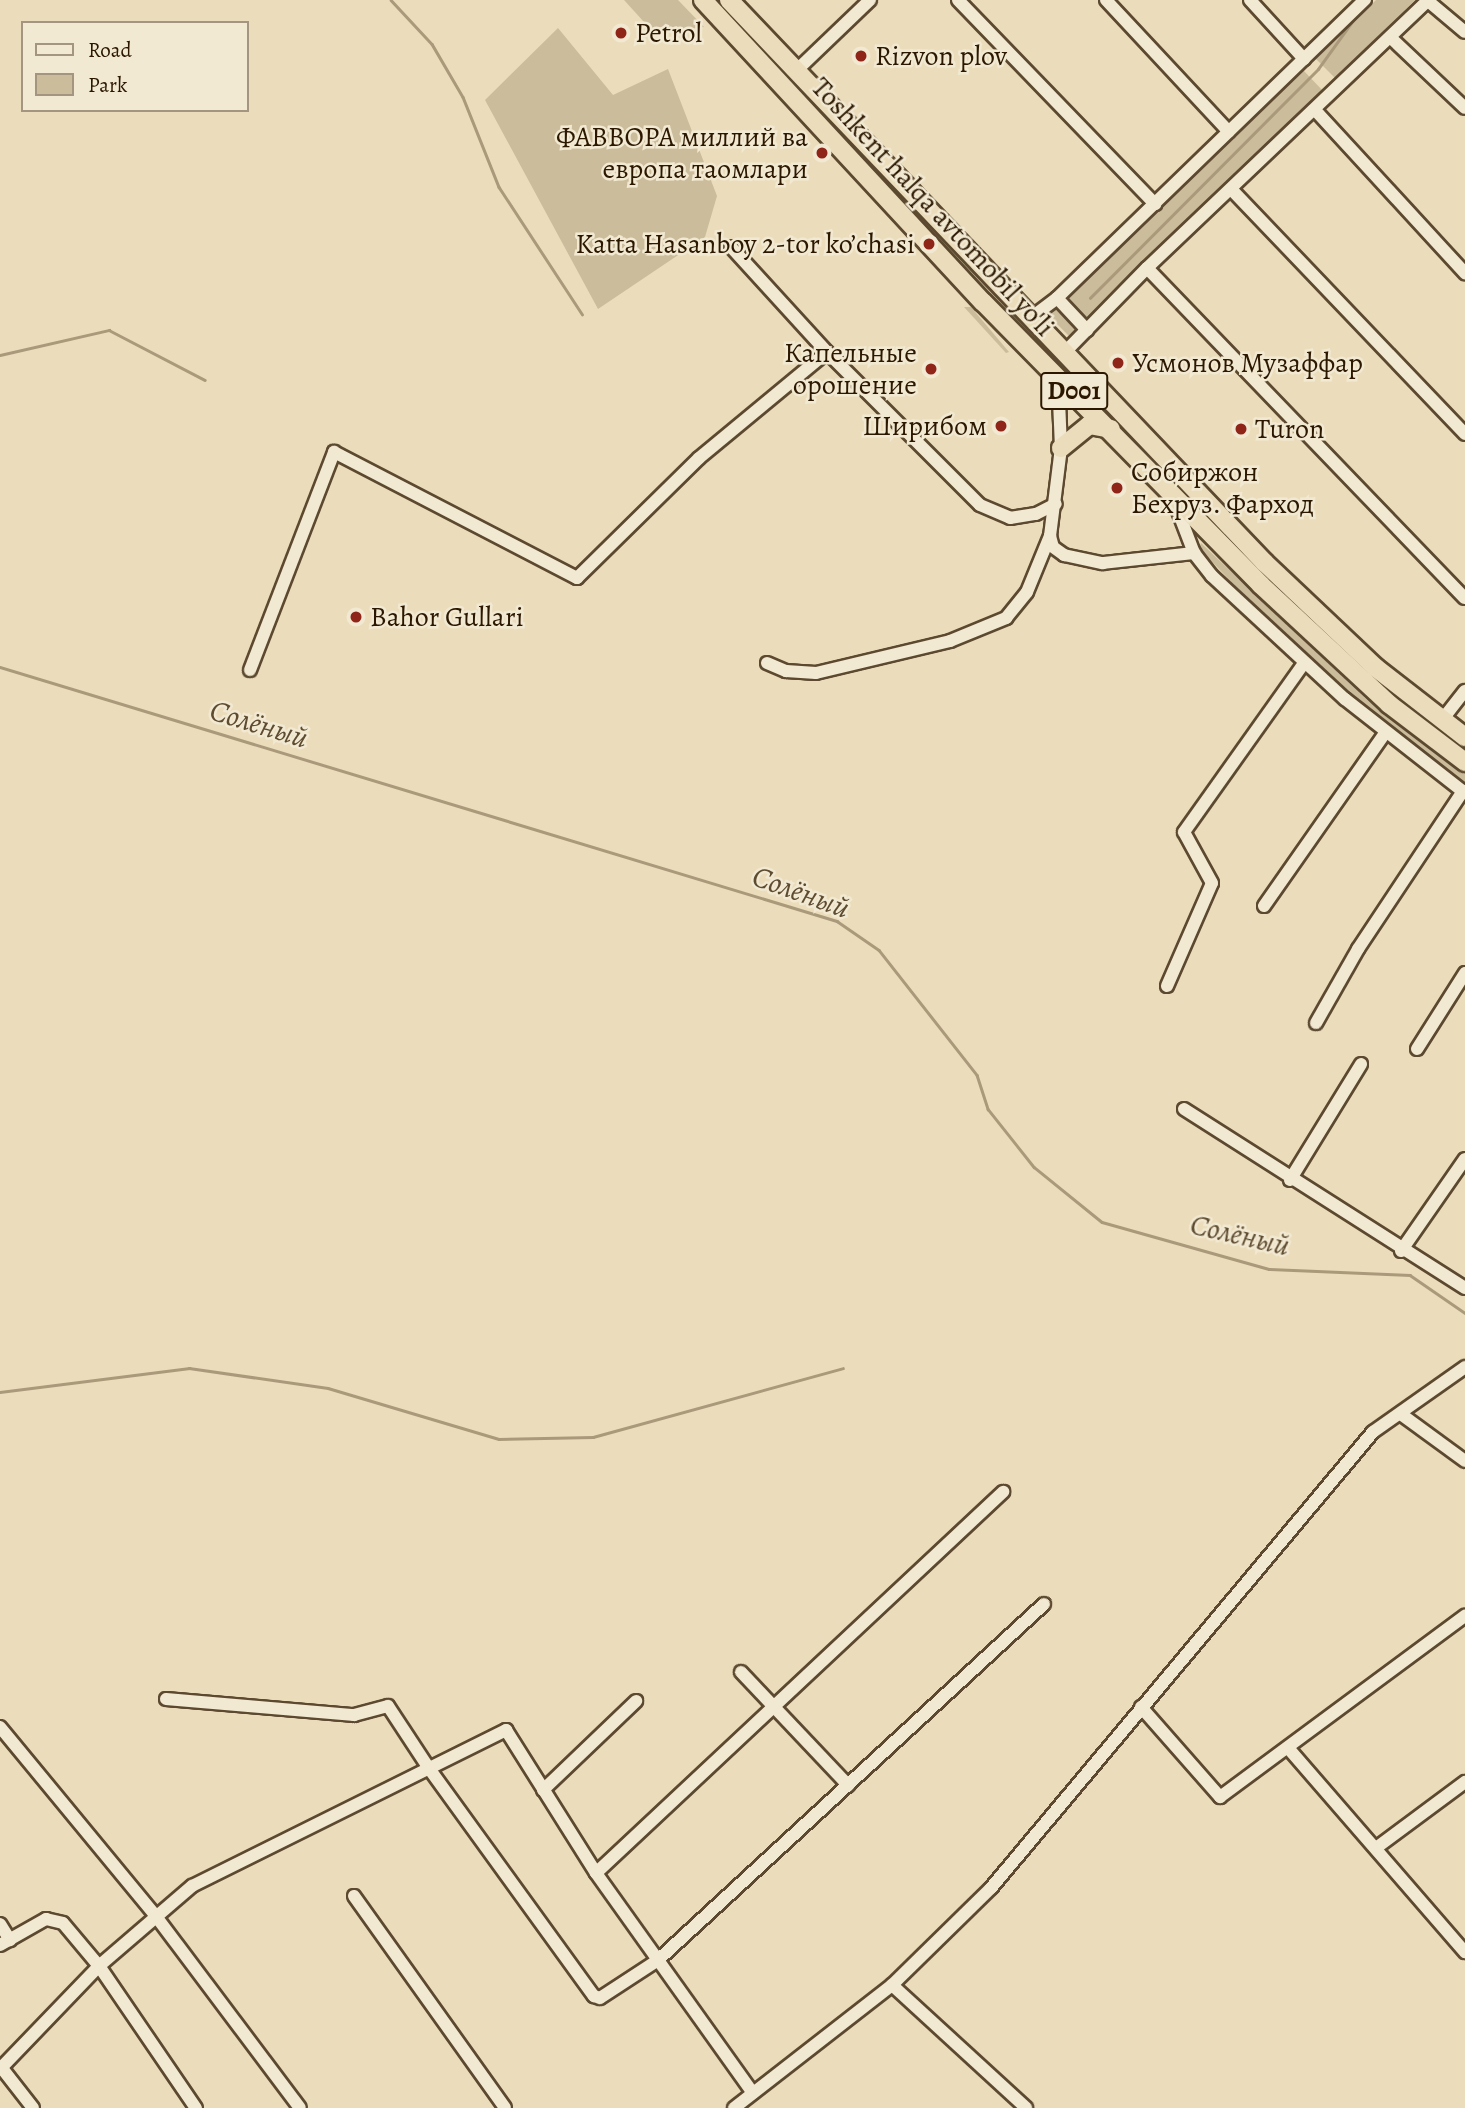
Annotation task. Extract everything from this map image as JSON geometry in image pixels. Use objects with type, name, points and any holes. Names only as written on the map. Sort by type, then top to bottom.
[{"type":"highway","name":"Toshkent halqa avtomobil yo'li","points":[[703,0],[984,302],[1058,374],[1302,625],[1389,704],[1465,762]]},
{"type":"highway","name":"Toshkent halqa avtomobil yo'li","points":[[730,0],[1265,563],[1376,668],[1465,737]]},
{"type":"highway","points":[[1058,374],[1065,352]]},
{"type":"highway","points":[[1061,448],[1089,425],[1111,429]]},
{"type":"street","points":[[796,70],[870,0]]},
{"type":"street","points":[[958,0],[1155,204]]},
{"type":"street","points":[[1106,0],[1229,132]]},
{"type":"street","points":[[1250,0],[1304,59]]},
{"type":"street","points":[[1032,317],[1057,299],[1365,0]]},
{"type":"street","points":[[1065,352],[1147,268],[1428,0],[1465,32]]},
{"type":"street","points":[[1390,37],[1465,108]]},
{"type":"street","points":[[1315,110],[1465,272]]},
{"type":"street","points":[[1231,189],[1465,434]]},
{"type":"street","points":[[731,247],[827,352],[992,513],[1023,517],[1056,504]]},
{"type":"street","points":[[1147,268],[1465,598]]},
{"type":"street","points":[[1057,299],[1087,330]]},
{"type":"street","points":[[250,670],[334,452],[578,578],[699,458],[827,352]]},
{"type":"street","points":[[767,663],[786,671],[816,673],[950,641],[1006,618],[1027,592],[1050,536],[1061,448],[1058,374]]},
{"type":"street","points":[[1171,491],[1194,553],[1304,663],[1385,733],[1464,792],[1363,940],[1316,1023]]},
{"type":"street","points":[[1050,536],[1053,547],[1064,555],[1103,563],[1194,553]]},
{"type":"street","points":[[1167,986],[1212,883],[1184,832],[1304,663]]},
{"type":"street","points":[[1442,720],[1465,691]]},
{"type":"street","points":[[1264,906],[1385,733]]},
{"type":"street","points":[[1417,1049],[1465,973]]},
{"type":"street","points":[[1290,1180],[1361,1064]]},
{"type":"street","points":[[1184,1109],[1401,1251],[1465,1288]]},
{"type":"street","points":[[1401,1251],[1465,1159]]},
{"type":"street","points":[[734,2108],[892,1985],[991,1888],[1373,1432],[1402,1415],[1465,1367]]},
{"type":"street","points":[[1402,1415],[1465,1461]]},
{"type":"street","points":[[596,1873],[1003,1492]]},
{"type":"street","points":[[166,1699],[354,1715],[388,1706],[428,1768],[594,1996],[608,1995],[658,1961],[1044,1604]]},
{"type":"street","points":[[1141,1707],[1220,1797],[1289,1749],[1394,1665],[1465,1616]]},
{"type":"street","points":[[741,1672],[848,1785]]},
{"type":"street","points":[[543,1790],[636,1701]]},
{"type":"street","points":[[0,1727],[155,1915],[300,2108]]},
{"type":"street","points":[[33,2108],[0,2068],[99,1966],[155,1915],[192,1886],[506,1730],[596,1873],[753,2093]]},
{"type":"street","points":[[1289,1749],[1465,1952]]},
{"type":"street","points":[[1376,1848],[1465,1782]]},
{"type":"street","points":[[354,1896],[505,2108]]},
{"type":"street","points":[[0,1924],[5,1943],[46,1919],[55,1919],[99,1966],[196,2108]]},
{"type":"street","points":[[892,1985],[1026,2108]]},
{"type":"green space","points":[[624,0],[678,0],[704,27],[654,33]]},
{"type":"green space","points":[[711,0],[720,0],[1048,346],[1039,346]]},
{"type":"green space","points":[[1376,0],[1415,0],[1335,78],[1316,59]]},
{"type":"green space","points":[[558,28],[613,95],[668,69],[717,196],[705,237],[598,309],[485,100]]},
{"type":"green space","points":[[1303,70],[1325,93],[1088,320],[1066,297]]},
{"type":"green space","points":[[964,307],[971,307],[1009,352],[1006,353]]},
{"type":"green space","points":[[1055,307],[1076,328],[1069,336],[1047,314]]},
{"type":"green space","points":[[1091,390],[1465,746],[1465,754],[1393,699],[1219,534],[1087,395]]},
{"type":"green space","points":[[1201,543],[1367,700],[1465,773],[1465,785],[1348,694],[1240,591],[1199,548]]},
{"type":"waterway","points":[[391,0],[432,44],[463,97],[499,187],[582,314]]},
{"type":"waterway","points":[[1090,298],[1318,69],[1354,19]]},
{"type":"waterway","points":[[0,355],[109,330],[205,380]]},
{"type":"waterway","name":"Солёный","points":[[0,667],[837,921],[879,950],[977,1075],[988,1109],[1034,1167],[1102,1222],[1269,1269],[1410,1275],[1465,1313]]},
{"type":"waterway","points":[[0,1392],[189,1368],[328,1388],[499,1439],[593,1437],[843,1368]]},
{"type":"place","name":"Petrol","points":[[621,33]]},
{"type":"place","name":"Rizvon plov","points":[[861,56]]},
{"type":"place","name":"ФАВВОРА миллий ва европа таомлари","points":[[822,153]]},
{"type":"place","name":"Katta Hasanboy 2-tor ko’chasi","points":[[929,244]]},
{"type":"place","name":"Усмонов Музаффар","points":[[1118,363]]},
{"type":"place","name":"Капельные орошение","points":[[931,369]]},
{"type":"place","name":"Ширибом","points":[[1001,426]]},
{"type":"place","name":"Turon","points":[[1241,429]]},
{"type":"place","name":"Собиржон Бехруз. Фарход","points":[[1117,488]]},
{"type":"place","name":"Bahor Gullari","points":[[356,617]]}]
